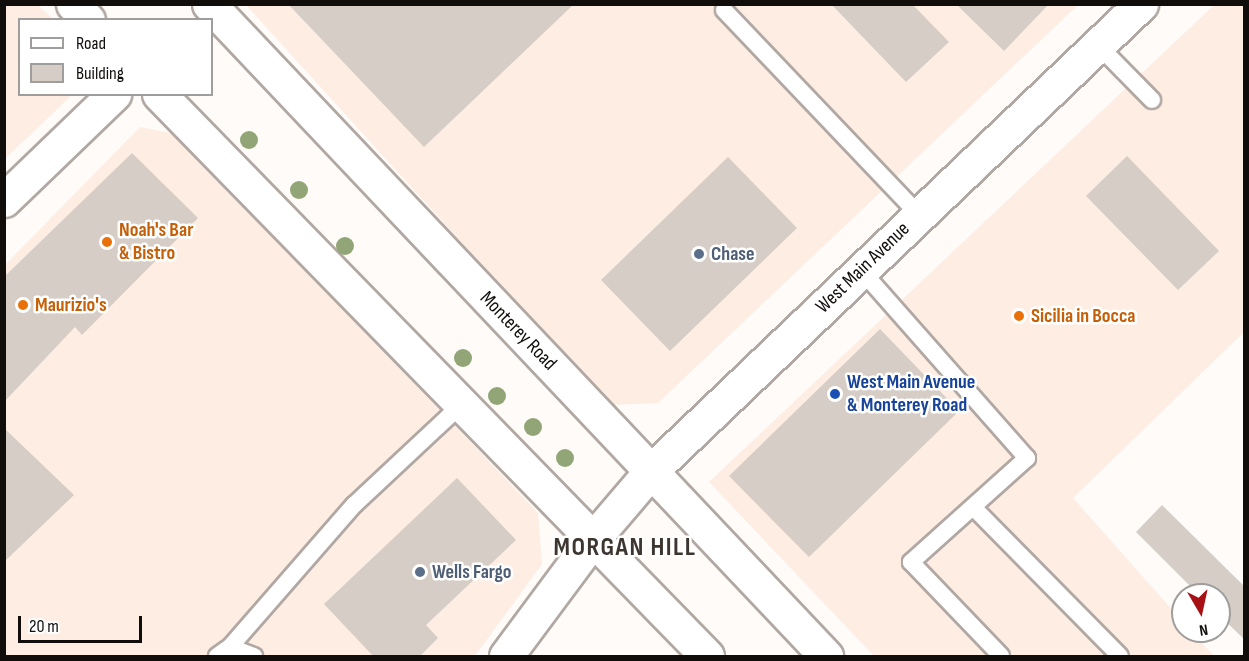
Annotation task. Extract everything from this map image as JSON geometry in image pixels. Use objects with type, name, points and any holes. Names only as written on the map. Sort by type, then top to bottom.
[{"type":"main road","points":[[74,4],[86,18]]},
{"type":"main road","name":"West Main Avenue","points":[[506,657],[593,539],[651,471],[1141,4]]},
{"type":"main road","name":"Monterey Road","points":[[211,5],[826,657]]},
{"type":"main road","points":[[4,200],[112,96]]},
{"type":"main road","points":[[161,96],[707,657]]},
{"type":"lane","points":[[724,10],[918,215]]},
{"type":"lane","points":[[1098,45],[1152,100]]},
{"type":"lane","points":[[861,270],[1027,458],[911,562],[1001,657]]},
{"type":"lane","points":[[224,652],[354,505],[462,404]]},
{"type":"lane","points":[[973,507],[1120,657]]},
{"type":"lane","points":[[224,652],[254,657]]},
{"type":"shaded area","points":[[5,4],[38,5],[52,18],[18,18],[18,96],[71,96],[5,159]]},
{"type":"shaded area","points":[[246,5],[1078,5],[658,403],[609,405]]},
{"type":"shaded area","points":[[1214,5],[1244,5],[1244,332],[1073,498],[1171,608],[1171,643],[1202,643],[1214,656],[874,656],[709,482]]},
{"type":"shaded area","points":[[140,127],[180,135],[538,513],[542,564],[475,656],[5,656],[4,266]]},
{"type":"building","points":[[288,4],[574,4],[424,147]]},
{"type":"building","points":[[831,4],[912,4],[949,42],[906,82]]},
{"type":"building","points":[[956,4],[1049,4],[1004,51]]},
{"type":"building","name":"Noah's Bar & Bistro","points":[[132,153],[198,218],[82,335],[75,327],[4,402],[4,277]]},
{"type":"building","points":[[1127,156],[1219,251],[1178,290],[1086,196]]},
{"type":"building","name":"Chase","points":[[728,157],[797,228],[670,351],[601,280]]},
{"type":"building","points":[[880,329],[959,411],[809,557],[729,476]]},
{"type":"building","points":[[4,428],[74,495],[4,562]]},
{"type":"building","name":"Wells Fargo","points":[[457,478],[516,540],[426,625],[438,638],[419,657],[374,657],[324,604]]},
{"type":"building","points":[[1162,505],[1245,587],[1245,640],[1231,627],[1231,583],[1187,583],[1136,532]]},
{"type":"place","name":"Noah's Bar & Bistro","points":[[107,242]]},
{"type":"place","name":"Chase","points":[[699,254]]},
{"type":"place","name":"Maurizio's","points":[[23,305]]},
{"type":"place","name":"Sicilia in Bocca","points":[[1019,316]]},
{"type":"place","name":"West Main Avenue & Monterey Road","points":[[835,394]]},
{"type":"place","name":"Wells Fargo","points":[[420,572]]},
{"type":"district","name":"MORGAN HILL","points":[[625,548]]}]
